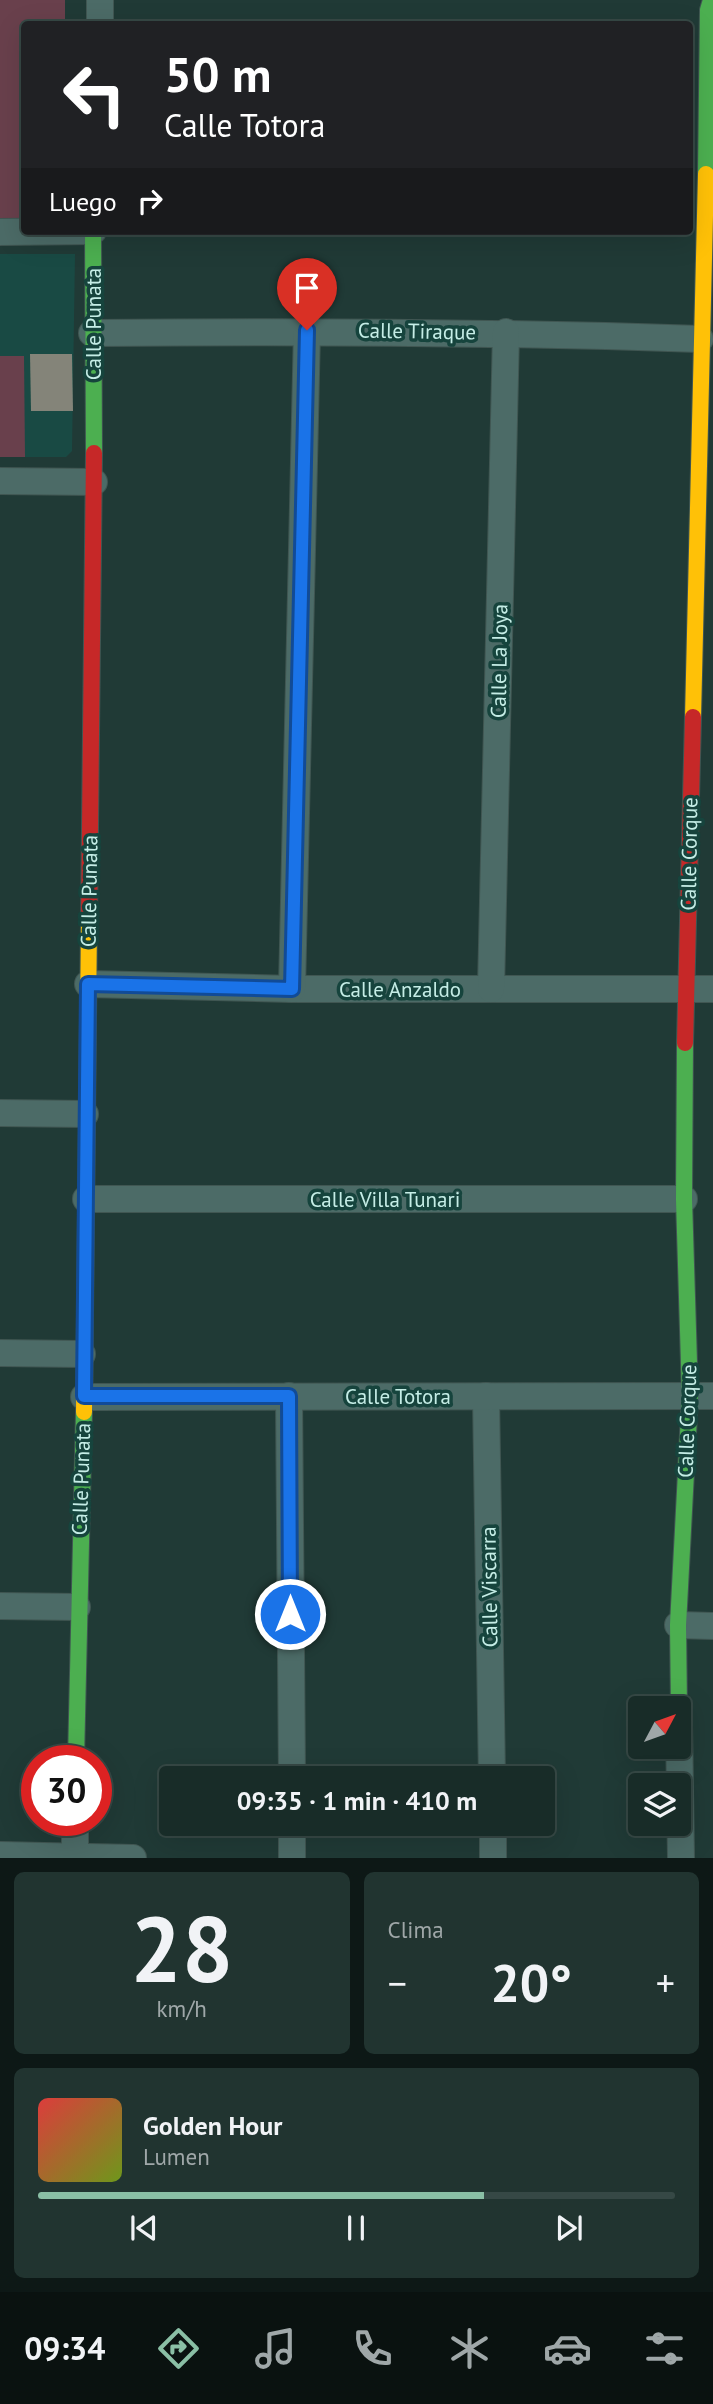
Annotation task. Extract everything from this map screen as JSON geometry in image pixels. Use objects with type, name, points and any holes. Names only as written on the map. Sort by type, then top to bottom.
[{"type":"street","points":[[100,0],[100,21]]},
{"type":"street","name":"Calle Corque","points":[[679,1696],[678,1625],[701,1396],[684,1199],[686,989],[702,749],[705,523],[700,339],[699,108],[710,0]]},
{"type":"street","points":[[0,232],[21,232]]},
{"type":"street","name":"Calle Punata","points":[[76,1745],[77,1607],[84,1396],[82,1354],[94,482],[93,235]]},
{"type":"street","points":[[292,989],[307,330]]},
{"type":"street","name":"Calle Tiraque","points":[[92,333],[307,330],[506,332],[700,339]]},
{"type":"street","name":"Calle La Joya","points":[[491,989],[506,332]]},
{"type":"street","points":[[0,481],[94,482]]},
{"type":"street","name":"Calle Anzaldo","points":[[88,984],[292,989],[713,989]]},
{"type":"street","points":[[0,1113],[85,1114]]},
{"type":"street","name":"Calle Villa Tunari","points":[[86,1199],[684,1199]]},
{"type":"street","points":[[0,1353],[82,1354]]},
{"type":"street","name":"Calle Totora","points":[[84,1396],[701,1396]]},
{"type":"street","points":[[289,1396],[292,1766]]},
{"type":"street","name":"Calle Viscarra","points":[[486,1396],[492,1766]]},
{"type":"street","points":[[0,1606],[77,1607]]},
{"type":"street","points":[[678,1625],[713,1626]]},
{"type":"street","points":[[680,1759],[681,1858]]},
{"type":"street","points":[[75,1836],[75,1857]]},
{"type":"street","points":[[292,1836],[292,1858]]},
{"type":"street","points":[[493,1836],[493,1858]]},
{"type":"street","points":[[0,1855],[133,1858]]},
{"type":"shaded area","points":[[0,0],[65,0],[65,21],[21,21],[21,223],[0,222]]},
{"type":"shaded area","points":[[0,254],[75,254],[72,451],[66,457],[0,457]]},
{"type":"shaded area","points":[[0,356],[24,356],[25,457],[0,457]]},
{"type":"building","points":[[30,354],[72,354],[73,411],[31,411]]},
{"type":"traffic: fast","points":[[706,174],[708,10],[711,0]]},
{"type":"traffic: fast","points":[[93,235],[94,453]]},
{"type":"traffic: fast","points":[[679,1696],[678,1625],[690,1396],[684,1199],[685,1043]]},
{"type":"traffic: fast","points":[[76,1745],[84,1412]]},
{"type":"traffic: slow","points":[[693,717],[706,174]]},
{"type":"traffic: slow","points":[[84,1412],[89,922]]},
{"type":"traffic: jam","points":[[89,922],[94,453]]},
{"type":"traffic: jam","points":[[685,1043],[693,717]]},
{"type":"route","points":[[290,1614],[289,1396],[84,1396],[82,1354],[85,1114],[88,984],[292,989],[307,330]]}]
